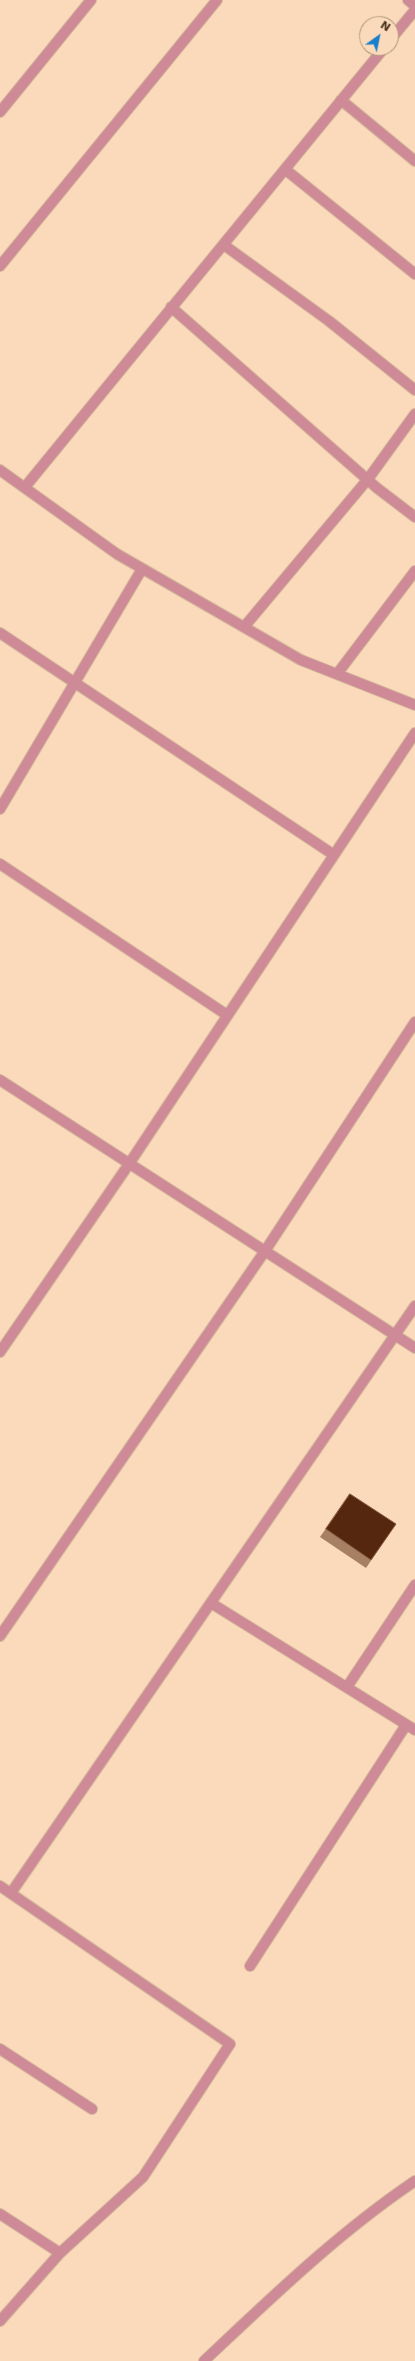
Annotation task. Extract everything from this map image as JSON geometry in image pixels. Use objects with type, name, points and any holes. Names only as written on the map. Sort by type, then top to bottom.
[{"type":"street","points":[[0,112],[91,0]]},
{"type":"street","points":[[0,266],[217,0]]},
{"type":"street","points":[[408,0],[415,6]]},
{"type":"street","points":[[399,29],[415,10]]},
{"type":"street","points":[[24,487],[171,307],[286,170],[377,56]]},
{"type":"street","points":[[341,100],[415,162]]},
{"type":"street","points":[[286,170],[415,274]]},
{"type":"street","points":[[224,245],[329,321],[415,390]]},
{"type":"street","points":[[171,307],[368,479],[415,517]]},
{"type":"street","points":[[244,627],[368,479],[415,414]]},
{"type":"street","points":[[0,470],[117,554],[301,660],[415,705]]},
{"type":"street","points":[[0,809],[76,683],[142,569]]},
{"type":"street","points":[[337,674],[415,571]]},
{"type":"street","points":[[0,633],[334,855]]},
{"type":"street","points":[[0,1352],[129,1164],[415,733]]},
{"type":"street","points":[[0,864],[227,1015]]},
{"type":"street","points":[[0,1636],[265,1252],[415,1022]]},
{"type":"street","points":[[0,1080],[415,1348]]},
{"type":"street","points":[[11,1893],[415,1306]]},
{"type":"street","points":[[347,1687],[415,1585]]},
{"type":"street","points":[[211,1603],[415,1730]]},
{"type":"street","points":[[250,1966],[406,1724]]},
{"type":"street","points":[[0,1886],[230,2044],[143,2177],[60,2253],[0,2321]]},
{"type":"street","points":[[0,2049],[92,2110]]},
{"type":"street","points":[[204,2361],[289,2281],[368,2214],[415,2181]]},
{"type":"street","points":[[0,2214],[60,2253]]},
{"type":"building","points":[[350,1494],[396,1524],[371,1560],[326,1529]]}]
